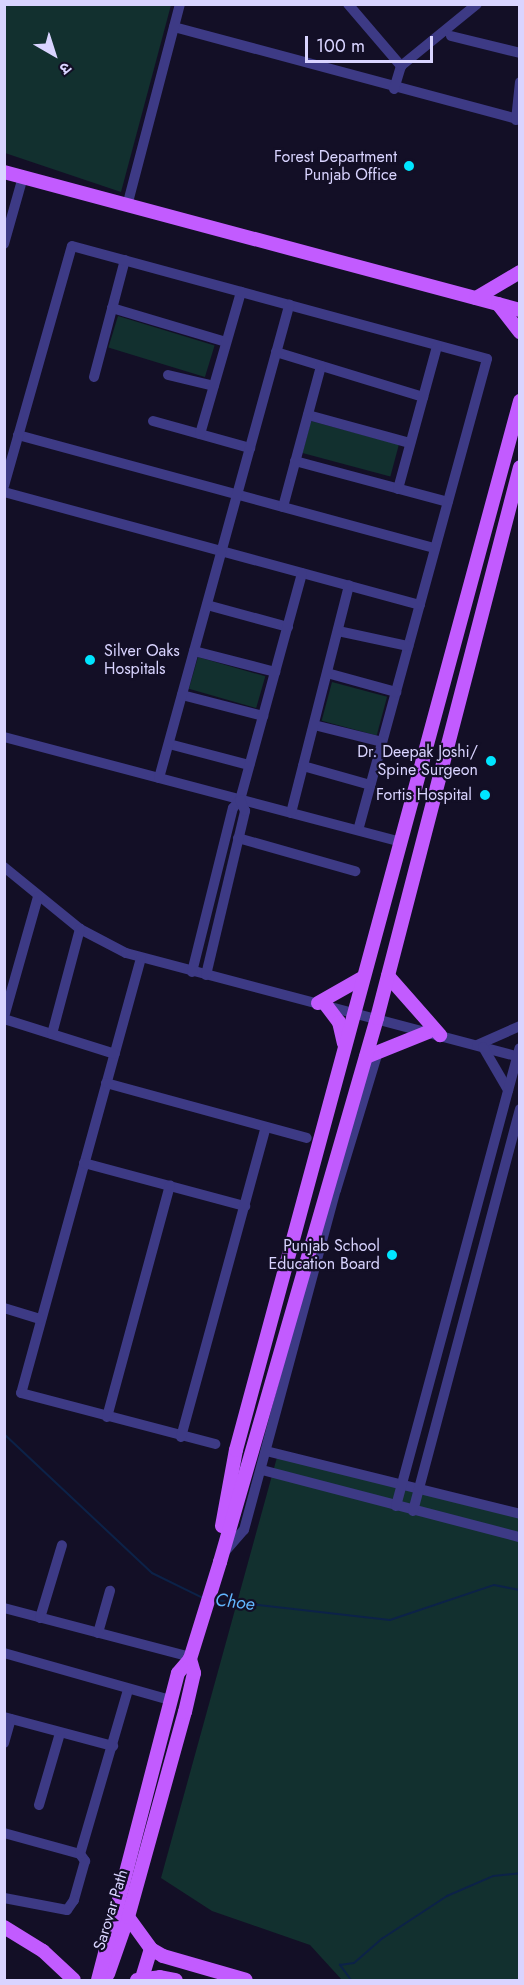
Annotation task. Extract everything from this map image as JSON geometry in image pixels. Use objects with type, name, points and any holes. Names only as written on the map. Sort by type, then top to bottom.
[{"type":"main road","points":[[4,172],[519,310]]},
{"type":"main road","points":[[476,298],[519,272]]},
{"type":"main road","points":[[498,304],[519,333]]},
{"type":"main road","points":[[221,1559],[217,1555],[236,1450],[398,842],[519,401]]},
{"type":"main road","points":[[98,1980],[178,1672],[190,1658],[372,1054],[377,1018],[519,467]]},
{"type":"main road","points":[[372,1054],[434,1034],[388,976]]},
{"type":"main road","points":[[345,1045],[339,1022],[322,1004],[362,978]]},
{"type":"main road","name":"Sarovar Path","points":[[106,1980],[128,1917],[185,1712],[194,1673],[190,1658]]},
{"type":"main road","points":[[128,1917],[151,1949],[173,1961],[246,1980]]},
{"type":"main road","points":[[4,1927],[43,1951],[74,1980]]},
{"type":"main road","points":[[151,1949],[140,1979],[176,1980]]},
{"type":"street","points":[[127,206],[180,4]]},
{"type":"street","points":[[348,4],[401,66]]},
{"type":"street","points":[[356,14],[365,4]]},
{"type":"street","points":[[394,89],[401,66],[477,4]]},
{"type":"street","points":[[174,27],[394,89],[514,119],[519,85]]},
{"type":"street","points":[[451,36],[519,53]]},
{"type":"street","points":[[5,240],[23,177]]},
{"type":"street","points":[[4,486],[70,248],[125,260],[487,361],[358,829]]},
{"type":"street","points":[[94,377],[125,260]]},
{"type":"street","points":[[200,434],[241,292]]},
{"type":"street","points":[[159,778],[289,305]]},
{"type":"street","points":[[112,308],[226,342]]},
{"type":"street","points":[[398,489],[437,346]]},
{"type":"street","points":[[276,352],[423,397]]},
{"type":"street","points":[[283,507],[321,366]]},
{"type":"street","points":[[168,375],[214,386]]},
{"type":"street","points":[[308,415],[410,443]]},
{"type":"street","points":[[153,421],[250,448]]},
{"type":"street","points":[[18,435],[435,548]]},
{"type":"street","points":[[295,461],[448,502]]},
{"type":"street","points":[[4,492],[420,604]]},
{"type":"street","points":[[192,972],[233,808],[240,800],[302,573]]},
{"type":"street","points":[[291,813],[349,585]]},
{"type":"street","points":[[207,605],[288,627]]},
{"type":"street","points":[[338,631],[408,646]]},
{"type":"street","points":[[194,651],[275,672]]},
{"type":"street","points":[[327,673],[396,692]]},
{"type":"street","points":[[182,695],[263,716]]},
{"type":"street","points":[[314,725],[382,742]]},
{"type":"street","points":[[4,737],[358,829],[398,842]]},
{"type":"street","points":[[169,744],[249,765]]},
{"type":"street","points":[[303,766],[370,785]]},
{"type":"street","points":[[206,975],[245,811],[240,800]]},
{"type":"street","points":[[238,838],[355,871]]},
{"type":"street","points":[[4,867],[80,929],[141,958],[480,1046],[519,1053],[412,1438],[396,1506]]},
{"type":"street","points":[[38,897],[5,1019],[115,1054]]},
{"type":"street","points":[[52,1034],[80,929]]},
{"type":"street","points":[[141,958],[22,1390],[23,1396],[215,1444]]},
{"type":"street","points":[[480,1046],[519,1026]]},
{"type":"street","points":[[480,1046],[508,1090]]},
{"type":"street","points":[[221,1559],[242,1537],[262,1470],[372,1054]]},
{"type":"street","points":[[106,1083],[307,1138]]},
{"type":"street","points":[[413,1511],[456,1336],[519,1109]]},
{"type":"street","points":[[181,1437],[267,1127]]},
{"type":"street","points":[[84,1163],[245,1206]]},
{"type":"street","points":[[107,1417],[170,1185]]},
{"type":"street","points":[[472,1222],[487,1227]]},
{"type":"street","points":[[4,1308],[40,1319]]},
{"type":"street","points":[[442,1332],[456,1336]]},
{"type":"street","points":[[412,1438],[429,1443]]},
{"type":"street","points":[[266,1451],[519,1514]]},
{"type":"street","points":[[262,1470],[519,1537]]},
{"type":"street","points":[[40,1618],[62,1545]]},
{"type":"street","points":[[98,1633],[110,1590]]},
{"type":"street","points":[[4,1608],[190,1658]]},
{"type":"street","points":[[4,1653],[128,1690],[170,1700]]},
{"type":"street","points":[[80,1854],[128,1690]]},
{"type":"street","points":[[4,1743],[8,1718],[113,1746]]},
{"type":"street","points":[[39,1805],[60,1733]]},
{"type":"street","points":[[4,1833],[80,1854],[85,1861],[74,1900],[67,1910],[4,1898]]},
{"type":"green space","points":[[5,4],[171,5],[121,192],[5,153]]},
{"type":"green space","points":[[118,316],[215,346],[205,377],[108,348]]},
{"type":"green space","points":[[311,421],[399,445],[390,476],[302,453]]},
{"type":"green space","points":[[198,657],[265,676],[256,708],[189,689]]},
{"type":"green space","points":[[332,682],[387,697],[377,735],[322,721]]},
{"type":"green space","points":[[279,1450],[519,1518],[519,1980],[342,1980],[310,1945],[212,1911],[161,1878]]},
{"type":"waterway","name":"Choe","points":[[4,1434],[152,1573],[203,1598]]},
{"type":"waterway","name":"Choe","points":[[215,1600],[390,1620],[494,1585],[520,1590]]},
{"type":"waterway","name":"Choe","points":[[351,1980],[340,1965],[354,1963],[383,1938],[447,1896],[493,1876],[520,1873]]},
{"type":"place","name":"Forest Department Punjab Office","points":[[409,166]]},
{"type":"place","name":"Silver Oaks Hospitals","points":[[90,660]]},
{"type":"place","name":"Dr. Deepak Joshi/ Spine Surgeon","points":[[491,761]]},
{"type":"place","name":"Fortis Hospital","points":[[485,795]]},
{"type":"place","name":"Punjab School Education Board","points":[[392,1255]]}]
